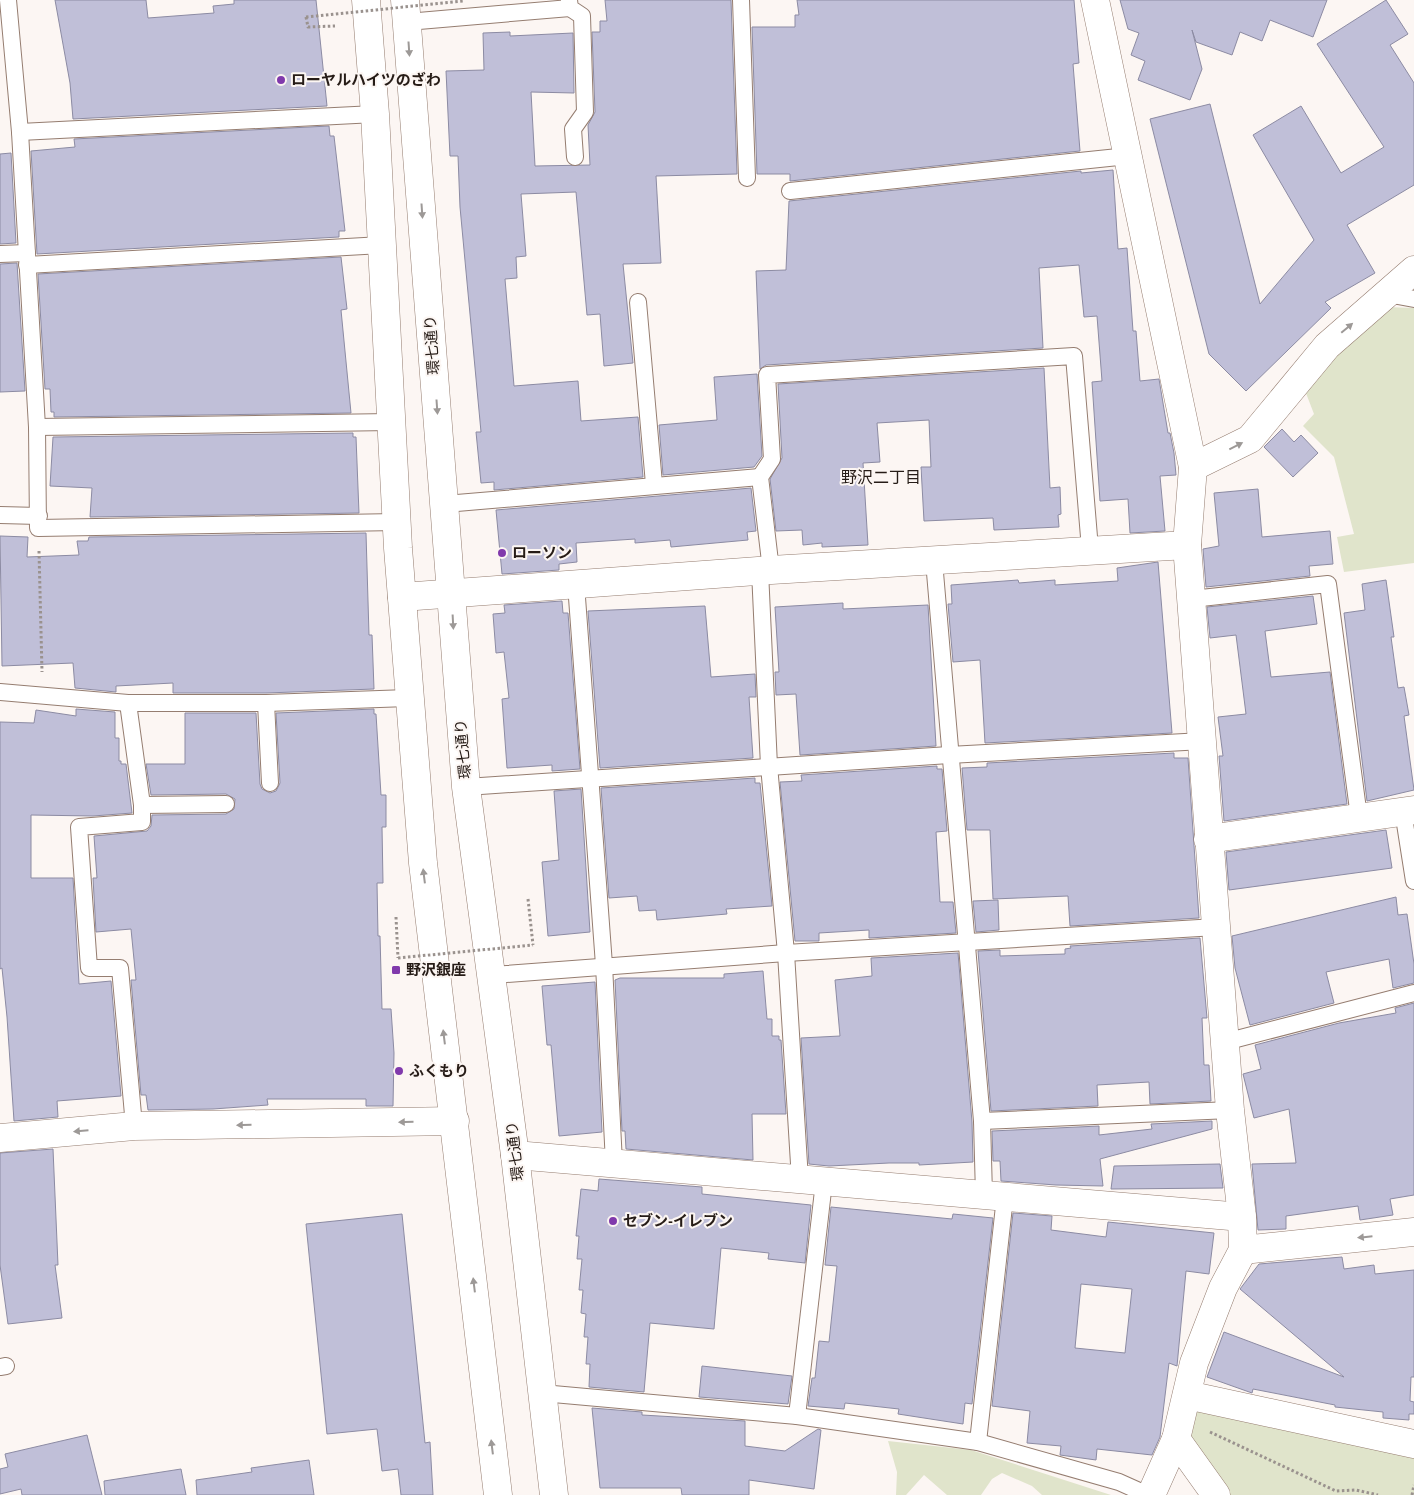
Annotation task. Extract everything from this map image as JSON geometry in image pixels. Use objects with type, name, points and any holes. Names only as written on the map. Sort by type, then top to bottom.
[{"type":"street","points":[[366,0],[375,114],[408,698],[422,863],[455,1121],[498,1495]]},
{"type":"street","points":[[1095,0],[1193,468],[1187,545],[1230,1110],[1242,1217],[1243,1250],[1223,1288],[1194,1363],[1176,1439],[1150,1495]]},
{"type":"street","name":"環七通り","points":[[406,11],[466,787],[493,975],[554,1495]]},
{"type":"street","points":[[1193,468],[1250,439],[1327,346],[1414,270]]},
{"type":"street","points":[[402,597],[451,595],[765,570],[934,561],[1090,549],[1187,545]]},
{"type":"street","points":[[1208,839],[1409,811]]},
{"type":"street","points":[[1,1132],[134,1126],[455,1121]]},
{"type":"street","points":[[515,1155],[1242,1217]]},
{"type":"street","points":[[1243,1250],[1414,1232]]},
{"type":"street","points":[[1187,1395],[1414,1444]]},
{"type":"street","points":[[1176,1439],[1216,1495]]},
{"type":"lane","points":[[8,0],[8,69],[20,132],[37,427],[38,522]]},
{"type":"lane","points":[[741,0],[747,178]]},
{"type":"lane","points":[[406,11],[570,4],[582,16],[583,45],[585,112],[573,129],[575,157]]},
{"type":"lane","points":[[20,132],[375,114]]},
{"type":"lane","points":[[790,191],[1128,156]]},
{"type":"lane","points":[[0,254],[27,259],[382,245]]},
{"type":"lane","points":[[1387,294],[1414,299]]},
{"type":"lane","points":[[638,302],[654,484]]},
{"type":"lane","points":[[797,1416],[812,1181],[786,953],[769,766],[765,570],[760,476],[772,459],[767,375],[1074,356],[1090,549]]},
{"type":"lane","points":[[37,427],[391,422]]},
{"type":"lane","points":[[444,504],[760,476]]},
{"type":"lane","points":[[0,515],[38,522],[397,522]]},
{"type":"lane","points":[[934,561],[965,944],[982,1121],[994,1196],[978,1442]]},
{"type":"lane","points":[[576,584],[604,965],[614,1163]]},
{"type":"lane","points":[[1192,599],[1328,584],[1359,817]]},
{"type":"lane","points":[[0,692],[128,703],[266,703],[408,698]]},
{"type":"lane","points":[[128,703],[142,805],[142,822],[79,827],[88,968],[120,968],[134,1126]]},
{"type":"lane","points":[[266,703],[270,783]]},
{"type":"lane","points":[[466,787],[949,754],[1203,741]]},
{"type":"lane","points":[[142,805],[226,804]]},
{"type":"lane","points":[[1409,811],[1414,881]]},
{"type":"lane","points":[[493,975],[604,965],[1216,927]]},
{"type":"lane","points":[[1225,1042],[1414,993]]},
{"type":"lane","points":[[982,1121],[1230,1110]]},
{"type":"lane","points":[[542,1393],[797,1416],[978,1442],[1119,1482],[1150,1495]]},
{"type":"path","points":[[335,26],[308,27],[306,17],[463,1]]},
{"type":"path","points":[[38,522],[43,695]]},
{"type":"path","points":[[396,917],[398,958],[533,945],[528,899]]},
{"type":"path","points":[[1220,1436],[1336,1491],[1356,1490],[1378,1495]]},
{"type":"path","points":[[1412,1495],[1414,1485]]},
{"type":"green space","points":[[1385,307],[1414,308],[1414,563],[1344,572],[1337,537],[1354,534],[1334,457],[1303,426],[1314,414],[1304,388]]},
{"type":"green space","points":[[1193,1403],[1414,1451],[1414,1495],[1226,1495],[1187,1441]]},
{"type":"green space","points":[[888,1441],[971,1450],[1111,1495],[1042,1495],[1032,1486],[1002,1473],[992,1479],[981,1495],[947,1495],[924,1475],[906,1495],[896,1495],[897,1472]]},
{"type":"building","points":[[55,0],[146,0],[148,18],[214,13],[213,6],[234,4],[234,0],[316,0],[327,106],[73,119],[70,83]]},
{"type":"building","points":[[605,0],[731,0],[737,174],[656,176],[661,263],[623,264],[633,363],[604,366],[600,314],[587,315],[576,192],[521,194],[526,256],[516,257],[517,278],[505,279],[514,386],[578,381],[581,421],[638,417],[643,477],[494,490],[494,482],[481,483],[476,432],[481,432],[460,207],[458,156],[450,156],[446,71],[484,70],[483,33],[510,32],[510,36],[573,33],[574,93],[531,92],[535,166],[590,165],[588,125],[595,112],[592,32],[600,32],[600,21],[607,21]]},
{"type":"building","points":[[797,0],[1074,0],[1079,63],[1073,64],[1080,151],[790,181],[790,174],[757,174],[752,27],[795,27],[795,15],[799,15]]},
{"type":"building","points":[[1120,0],[1327,0],[1313,37],[1270,20],[1262,41],[1240,32],[1232,55],[1196,42],[1192,30],[1202,69],[1190,100],[1138,80],[1145,61],[1131,55],[1139,33],[1128,29]]},
{"type":"building","points":[[1386,0],[1408,34],[1390,45],[1414,83],[1414,185],[1347,225],[1375,273],[1325,302],[1331,308],[1246,391],[1209,354],[1150,119],[1210,104],[1260,304],[1314,240],[1253,135],[1301,106],[1341,173],[1384,147],[1317,44]]},
{"type":"building","points":[[329,126],[330,136],[334,136],[345,231],[339,231],[339,237],[37,254],[31,151],[75,147],[74,139]]},
{"type":"building","points":[[11,153],[16,243],[0,244],[0,154]]},
{"type":"building","points":[[1113,170],[1118,249],[1127,248],[1133,331],[1136,331],[1140,381],[1159,379],[1168,433],[1170,433],[1174,453],[1176,475],[1160,476],[1165,531],[1130,533],[1128,499],[1100,501],[1092,382],[1102,381],[1097,316],[1084,317],[1079,265],[1039,268],[1043,348],[766,365],[760,369],[756,271],[786,270],[789,201],[1081,171],[1081,173]]},
{"type":"building","points":[[341,257],[347,309],[341,310],[351,413],[54,417],[54,412],[51,412],[50,389],[45,389],[38,274]]},
{"type":"building","points":[[17,263],[25,391],[0,392],[0,264]]},
{"type":"building","points":[[1044,368],[1050,488],[1060,487],[1061,514],[1058,515],[1059,527],[994,530],[993,518],[924,521],[921,467],[931,467],[929,420],[877,423],[880,462],[863,463],[868,545],[822,547],[822,543],[803,545],[802,530],[776,531],[770,479],[782,458],[778,384]]},
{"type":"building","points":[[757,374],[762,456],[754,467],[663,475],[659,425],[717,420],[714,377]]},
{"type":"building","points":[[1282,429],[1294,442],[1301,435],[1318,453],[1293,477],[1264,447]]},
{"type":"building","points":[[353,433],[353,437],[356,437],[359,513],[90,517],[92,488],[50,486],[53,437]]},
{"type":"building","points":[[751,488],[756,531],[747,532],[748,540],[671,547],[670,540],[635,543],[635,539],[576,543],[577,562],[559,564],[559,570],[502,574],[496,510]]},
{"type":"building","points":[[1258,489],[1262,537],[1330,531],[1333,564],[1309,566],[1310,576],[1206,587],[1203,549],[1219,546],[1214,493]]},
{"type":"building","points":[[366,533],[369,635],[372,635],[374,689],[266,693],[173,693],[173,683],[116,686],[116,692],[75,688],[73,663],[2,666],[0,536],[28,537],[27,557],[79,555],[77,541],[88,541],[89,537]]},
{"type":"building","points":[[1158,562],[1172,733],[985,743],[980,660],[953,662],[948,604],[952,604],[951,585],[1018,580],[1019,583],[1055,580],[1055,585],[1118,581],[1117,568]]},
{"type":"building","points":[[1386,580],[1394,637],[1391,637],[1398,688],[1404,687],[1409,715],[1404,716],[1414,790],[1367,801],[1344,613],[1365,610],[1362,584]]},
{"type":"building","points":[[1313,596],[1317,624],[1265,631],[1271,677],[1330,672],[1347,804],[1224,821],[1219,756],[1223,756],[1218,717],[1246,714],[1236,635],[1210,638],[1207,607]]},
{"type":"building","points":[[562,601],[563,613],[568,613],[580,769],[552,771],[552,765],[507,768],[502,699],[509,698],[504,652],[496,653],[493,614],[505,613],[504,605]]},
{"type":"building","points":[[843,603],[843,609],[928,605],[936,746],[800,755],[796,694],[776,695],[775,672],[779,672],[775,607]]},
{"type":"building","points":[[705,606],[711,677],[755,674],[756,697],[749,697],[753,758],[600,768],[588,611]]},
{"type":"building","points":[[76,709],[115,712],[115,738],[119,738],[119,761],[121,761],[121,764],[126,764],[132,813],[93,816],[31,815],[31,878],[73,878],[79,984],[111,981],[121,1096],[57,1101],[58,1117],[14,1121],[7,1017],[2,968],[0,969],[0,722],[34,723],[36,710],[76,716]]},
{"type":"building","points":[[374,709],[374,714],[376,714],[381,795],[386,795],[386,827],[382,827],[383,883],[377,883],[378,936],[380,936],[382,1009],[391,1009],[394,1053],[393,1106],[366,1106],[366,1099],[267,1099],[268,1105],[213,1109],[148,1110],[146,1095],[141,1095],[131,980],[136,980],[131,929],[96,932],[93,878],[97,878],[94,836],[147,831],[151,826],[152,815],[226,814],[234,809],[235,799],[226,794],[151,795],[146,764],[185,764],[185,713],[256,713],[260,784],[262,789],[270,793],[276,791],[280,783],[276,713]]},
{"type":"building","points":[[1174,753],[1174,758],[1188,758],[1199,918],[1070,926],[1068,896],[993,899],[990,830],[967,830],[962,768],[987,767],[987,763]]},
{"type":"building","points":[[937,766],[937,769],[942,769],[947,831],[936,832],[940,902],[953,902],[956,933],[869,938],[869,930],[819,933],[819,941],[795,941],[780,782],[802,781],[801,775]]},
{"type":"building","points":[[755,778],[755,783],[760,783],[772,906],[726,909],[727,914],[657,920],[656,910],[639,911],[637,896],[609,898],[601,788]]},
{"type":"building","points":[[581,789],[590,932],[548,936],[542,862],[559,860],[554,791]]},
{"type":"building","points":[[1386,830],[1392,868],[1229,890],[1226,852]]},
{"type":"building","points":[[1396,897],[1398,915],[1407,914],[1414,964],[1414,983],[1393,988],[1389,959],[1326,972],[1334,1003],[1250,1025],[1235,968],[1232,936]]},
{"type":"building","points":[[998,900],[999,930],[976,932],[973,901]]},
{"type":"building","points":[[1200,938],[1207,1018],[1202,1018],[1204,1065],[1209,1065],[1211,1101],[1150,1104],[1149,1082],[1097,1085],[1098,1106],[991,1111],[978,951],[1000,950],[1000,956],[1065,954],[1065,949],[1071,948],[1070,946]]},
{"type":"building","points":[[958,953],[972,1122],[973,1162],[919,1165],[919,1163],[829,1166],[809,1164],[801,1038],[840,1036],[835,980],[872,976],[871,958]]},
{"type":"building","points":[[763,971],[767,1019],[772,1019],[772,1036],[779,1036],[779,1040],[781,1040],[786,1114],[752,1114],[753,1160],[626,1149],[625,1131],[622,1131],[615,980],[620,978],[724,978],[724,974]]},
{"type":"building","points":[[595,982],[602,1132],[559,1136],[551,1045],[547,1045],[542,986]]},
{"type":"building","points":[[1414,1003],[1414,1195],[1390,1199],[1393,1215],[1360,1220],[1358,1206],[1286,1216],[1286,1229],[1258,1230],[1252,1164],[1296,1163],[1289,1109],[1254,1118],[1243,1074],[1261,1069],[1255,1045],[1339,1023],[1396,1013],[1395,1008]]},
{"type":"building","points":[[1212,1121],[1212,1129],[1100,1159],[1103,1186],[1001,1181],[1000,1161],[993,1161],[992,1131],[1099,1126],[1099,1135],[1152,1129],[1151,1124]]},
{"type":"building","points":[[53,1149],[58,1265],[55,1265],[62,1318],[8,1324],[0,1265],[0,1153]]},
{"type":"building","points":[[1220,1164],[1223,1188],[1111,1189],[1114,1166]]},
{"type":"building","points":[[599,1179],[702,1187],[702,1194],[811,1205],[805,1263],[768,1259],[769,1253],[721,1248],[714,1329],[650,1323],[644,1392],[589,1387],[590,1364],[586,1364],[588,1337],[584,1337],[586,1314],[581,1313],[583,1290],[579,1290],[582,1259],[577,1259],[579,1236],[576,1236],[581,1189],[598,1191]]},
{"type":"building","points":[[831,1207],[952,1219],[953,1214],[993,1218],[972,1404],[965,1403],[963,1424],[898,1414],[899,1409],[845,1403],[844,1409],[808,1406],[812,1378],[815,1378],[819,1341],[829,1342],[837,1266],[825,1265]]},
{"type":"building","points":[[1013,1213],[1052,1216],[1051,1230],[1106,1237],[1108,1222],[1214,1233],[1209,1274],[1186,1271],[1177,1366],[1169,1363],[1160,1437],[1152,1455],[1097,1449],[1096,1460],[1060,1455],[1061,1446],[1027,1443],[1030,1411],[992,1406]],"holes":[[[1081,1284],[1132,1289],[1125,1353],[1075,1348]]]},
{"type":"building","points":[[402,1214],[425,1443],[430,1442],[433,1495],[401,1495],[398,1469],[382,1471],[377,1429],[327,1434],[306,1224]]},
{"type":"building","points":[[1342,1257],[1344,1269],[1374,1265],[1375,1274],[1414,1270],[1414,1377],[1411,1377],[1410,1401],[1414,1402],[1414,1414],[1409,1414],[1409,1420],[1383,1418],[1383,1412],[1335,1407],[1335,1405],[1253,1389],[1252,1393],[1207,1377],[1224,1332],[1344,1377],[1240,1289],[1259,1264]]},
{"type":"building","points":[[702,1366],[792,1376],[788,1404],[699,1397]]},
{"type":"building","points":[[592,1408],[642,1412],[642,1415],[745,1421],[745,1446],[785,1451],[818,1429],[821,1430],[814,1489],[749,1480],[749,1495],[682,1495],[681,1488],[600,1488]]},
{"type":"building","points":[[87,1435],[102,1495],[22,1495],[21,1489],[0,1494],[0,1469],[8,1467],[5,1454]]},
{"type":"building","points":[[309,1460],[314,1495],[197,1495],[196,1480],[252,1472],[251,1468]]},
{"type":"building","points":[[181,1469],[186,1495],[105,1495],[104,1481]]},
{"type":"place","name":"ローヤルハイツのざわ","points":[[281,80]]},
{"type":"place","name":"ローソン","points":[[502,553]]},
{"type":"place","name":"野沢銀座","points":[[396,970]]},
{"type":"place","name":"ふくもり","points":[[399,1071]]},
{"type":"place","name":"セブン-イレブン","points":[[613,1221]]},
{"type":"district","name":"野沢二丁目","points":[[881,477]]}]
